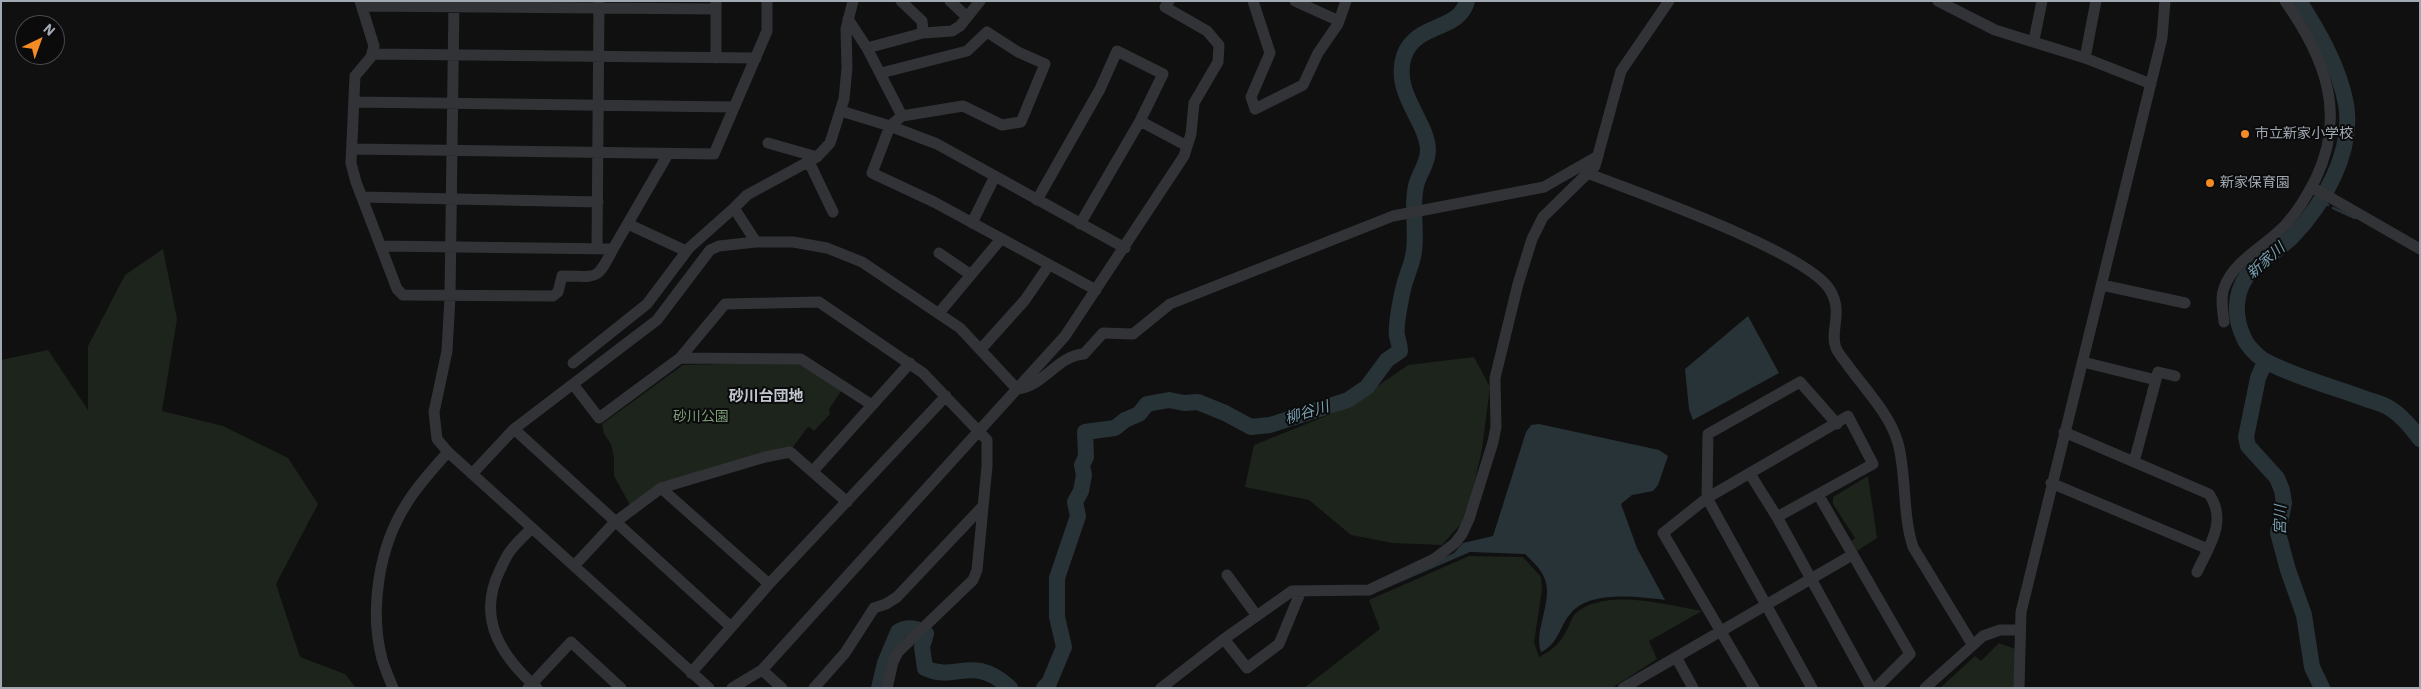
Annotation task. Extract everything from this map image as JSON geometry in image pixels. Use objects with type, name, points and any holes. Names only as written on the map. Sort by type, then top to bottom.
[{"type":"street","points":[[353,149],[714,154],[768,31],[767,1]]},
{"type":"street","points":[[573,363],[647,304],[686,251],[747,195],[813,159],[830,143],[841,111],[847,68],[846,41],[848,20],[853,1]]},
{"type":"street","points":[[901,1],[922,21],[923,33]]},
{"type":"street","points":[[950,1],[968,16]]},
{"type":"street","points":[[866,48],[923,33],[952,31],[960,26],[980,1]]},
{"type":"street","points":[[732,688],[762,670],[1064,336],[1165,188],[1184,156],[1191,134],[1194,103],[1218,62],[1219,45],[1207,32],[1165,7],[1169,1]]},
{"type":"street","points":[[1253,1],[1270,53],[1251,97],[1255,109],[1303,85],[1318,53],[1339,20],[1346,1]]},
{"type":"street","points":[[1295,1],[1339,20]]},
{"type":"street","points":[[1161,688],[1224,639],[1292,591],[1369,590],[1434,558],[1455,543],[1462,534],[1469,519],[1493,442],[1496,427],[1495,378],[1518,284],[1532,239],[1543,217],[1590,174],[1598,156],[1621,71],[1669,1]]},
{"type":"street","points":[[1938,1],[1960,6],[1995,30],[2034,40],[2151,84]]},
{"type":"street","points":[[2034,40],[2042,1]]},
{"type":"street","points":[[2085,58],[2096,1]]},
{"type":"street","points":[[2019,688],[2021,661],[2019,630],[2021,612],[2042,532],[2051,483],[2083,362],[2162,38],[2165,1]]},
{"type":"street","points":[[2224,322],[2224,289],[2229,277],[2242,261],[2288,223],[2312,187],[2327,151],[2331,127],[2331,104],[2324,75],[2313,44],[2285,1]]},
{"type":"street","points":[[454,3],[450,297],[447,351],[434,412],[437,439],[472,474],[709,688]]},
{"type":"street","points":[[668,154],[601,271],[595,276],[562,276],[558,292],[553,296],[450,297],[403,295],[396,289],[351,163],[355,76],[372,54],[374,46],[361,4],[716,5],[716,58]]},
{"type":"street","points":[[597,248],[599,4]]},
{"type":"street","points":[[848,20],[881,72],[902,116]]},
{"type":"street","points":[[881,72],[966,51],[987,32],[1018,52],[1045,64],[1021,122],[1002,125],[963,106],[902,116],[890,126],[872,173],[972,223],[1096,290]]},
{"type":"street","points":[[1037,200],[1100,90],[1117,51],[1163,74],[1140,121],[1080,224]]},
{"type":"street","points":[[372,54],[598,58],[756,58]]},
{"type":"street","points":[[354,102],[734,107]]},
{"type":"street","points":[[841,111],[890,126],[937,144],[1124,248]]},
{"type":"street","points":[[1140,121],[1187,146]]},
{"type":"street","points":[[768,143],[813,159],[834,212]]},
{"type":"street","points":[[1018,389],[1028,388],[1074,354],[1084,354],[1103,333],[1133,334],[1170,304],[1393,216],[1544,187],[1598,156]]},
{"type":"street","points":[[1590,174],[1777,251],[1816,275],[1828,287],[1837,308],[1836,349],[1884,414],[1897,440],[1904,467],[1908,531],[1913,547],[1972,644]]},
{"type":"street","points":[[972,223],[995,176]]},
{"type":"street","points":[[2312,187],[2420,249]]},
{"type":"street","points":[[362,197],[598,202]]},
{"type":"street","points":[[734,208],[756,242]]},
{"type":"street","points":[[628,224],[686,251]]},
{"type":"street","points":[[939,312],[1001,239]]},
{"type":"street","points":[[472,474],[514,429],[656,320],[710,250],[718,246],[756,242],[793,242],[836,252],[862,262],[939,312],[960,328],[1018,389]]},
{"type":"street","points":[[380,246],[613,249]]},
{"type":"street","points":[[939,253],[971,275]]},
{"type":"street","points":[[981,349],[1025,300],[1049,265]]},
{"type":"street","points":[[2102,285],[2185,303]]},
{"type":"street","points":[[573,384],[599,418],[680,358],[725,304],[794,301],[819,302],[910,363],[946,396],[980,430],[987,440],[987,466],[977,570],[973,580],[898,652],[893,662],[887,688]]},
{"type":"street","points":[[680,358],[801,360],[872,405]]},
{"type":"street","points":[[2083,362],[2156,380]]},
{"type":"street","points":[[813,471],[910,363]]},
{"type":"street","points":[[2134,462],[2158,372],[2175,376]]},
{"type":"street","points":[[1812,688],[1707,498],[1708,434],[1800,382],[1837,424]]},
{"type":"street","points":[[691,672],[769,584],[946,396]]},
{"type":"street","points":[[1754,688],[1663,532],[1707,498],[1848,416],[1873,464],[1777,517]]},
{"type":"street","points":[[514,429],[614,523],[731,628]]},
{"type":"street","points":[[2064,432],[2210,494],[2216,504],[2218,526],[2197,572]]},
{"type":"street","points":[[393,688],[382,659],[377,629],[379,580],[386,552],[407,503],[448,452]]},
{"type":"street","points":[[574,566],[614,523],[661,488],[765,457],[790,452],[847,502]]},
{"type":"street","points":[[1750,474],[1777,517],[1871,688]]},
{"type":"street","points":[[2051,483],[2208,549]]},
{"type":"street","points":[[661,488],[769,584]]},
{"type":"street","points":[[1818,496],[1910,654],[1876,688]]},
{"type":"street","points":[[814,688],[845,653],[874,608],[886,604],[897,597],[982,507]]},
{"type":"street","points":[[532,528],[510,551],[494,581],[490,606],[492,625],[501,646],[514,666],[532,686],[571,642],[621,688]]},
{"type":"street","points":[[1629,686],[1852,555]]},
{"type":"street","points":[[1227,576],[1257,616]]},
{"type":"street","points":[[1224,639],[1247,668],[1279,644],[1301,591]]},
{"type":"street","points":[[1925,688],[1983,636],[2000,630],[2019,630]]},
{"type":"street","points":[[1676,657],[1693,688]]},
{"type":"street","points":[[762,670],[782,688]]},
{"type":"green space","points":[[163,249],[177,319],[162,411],[223,426],[288,458],[318,504],[276,584],[300,657],[345,674],[356,688],[1,688],[1,360],[48,350],[88,410],[88,346],[125,275]]},
{"type":"green space","points":[[1474,357],[1490,387],[1482,449],[1467,517],[1442,545],[1393,543],[1351,535],[1309,500],[1245,487],[1254,445],[1346,408],[1408,365]]},
{"type":"green space","name":"砂川公園","points":[[800,362],[842,390],[829,409],[830,414],[814,431],[810,427],[807,428],[793,447],[630,505],[614,476],[614,458],[611,444],[604,434],[602,424],[683,365]]},
{"type":"green space","points":[[1868,476],[1877,538],[1857,551],[1851,541],[1855,538],[1833,504],[1833,497]]},
{"type":"green space","points":[[1469,556],[1523,557],[1541,577],[1542,590],[1534,642],[1539,657],[1559,641],[1575,614],[1587,606],[1602,601],[1636,600],[1702,611],[1649,641],[1657,659],[1612,688],[1304,688],[1380,629],[1369,600]]},
{"type":"green space","points":[[1999,643],[2018,650],[2014,688],[1940,688],[1975,656],[1981,661]]},
{"type":"shaded area","points":[[1748,316],[1779,373],[1693,420],[1689,409],[1685,369]]},
{"type":"shaded area","points":[[1539,424],[1659,450],[1668,456],[1658,485],[1653,491],[1632,495],[1621,504],[1637,548],[1665,600],[1615,597],[1590,601],[1571,613],[1552,644],[1541,652],[1539,643],[1546,603],[1546,584],[1539,569],[1525,554],[1470,552],[1380,591],[1379,587],[1454,553],[1463,543],[1493,536],[1526,432],[1531,425]]},
{"type":"waterway","name":"柳谷川","points":[[1044,688],[1049,683],[1064,647],[1057,617],[1057,578],[1078,516],[1075,502],[1081,491],[1084,475],[1082,465],[1086,457],[1085,432],[1115,428],[1125,420],[1139,414],[1147,404],[1169,400],[1184,403],[1198,402],[1225,413],[1251,427],[1270,425],[1348,400],[1367,387],[1387,360],[1400,351],[1397,323],[1403,288],[1414,251],[1414,210],[1417,181],[1427,160],[1428,150],[1422,128],[1406,94],[1402,69],[1404,56],[1410,45],[1418,37],[1455,18],[1462,11],[1467,1]]},
{"type":"waterway","name":"新家川","points":[[2299,1],[2321,37],[2339,77],[2346,104],[2345,140],[2334,176],[2315,209],[2292,237],[2257,265],[2247,276],[2238,298],[2238,322],[2248,345],[2264,360],[2304,378],[2385,406],[2403,419],[2420,439]]},
{"type":"waterway","points":[[2319,202],[2328,205]]},
{"type":"waterway","points":[[2333,208],[2355,218]]},
{"type":"waterway","name":"宮川","points":[[2265,362],[2258,378],[2246,437],[2248,446],[2277,478],[2282,490],[2284,503],[2278,533],[2288,570],[2304,615],[2312,667],[2322,688]]},
{"type":"waterway","name":"柳谷川","points":[[879,688],[885,663],[898,632],[909,628],[920,630],[926,634],[922,647],[925,668],[946,673],[965,670],[985,672],[1010,688]]},
{"type":"place","name":"市立新家小学校","points":[[2245,134]]},
{"type":"place","name":"新家保育園","points":[[2210,183]]},
{"type":"district","name":"砂川台団地","points":[[766,397]]}]
